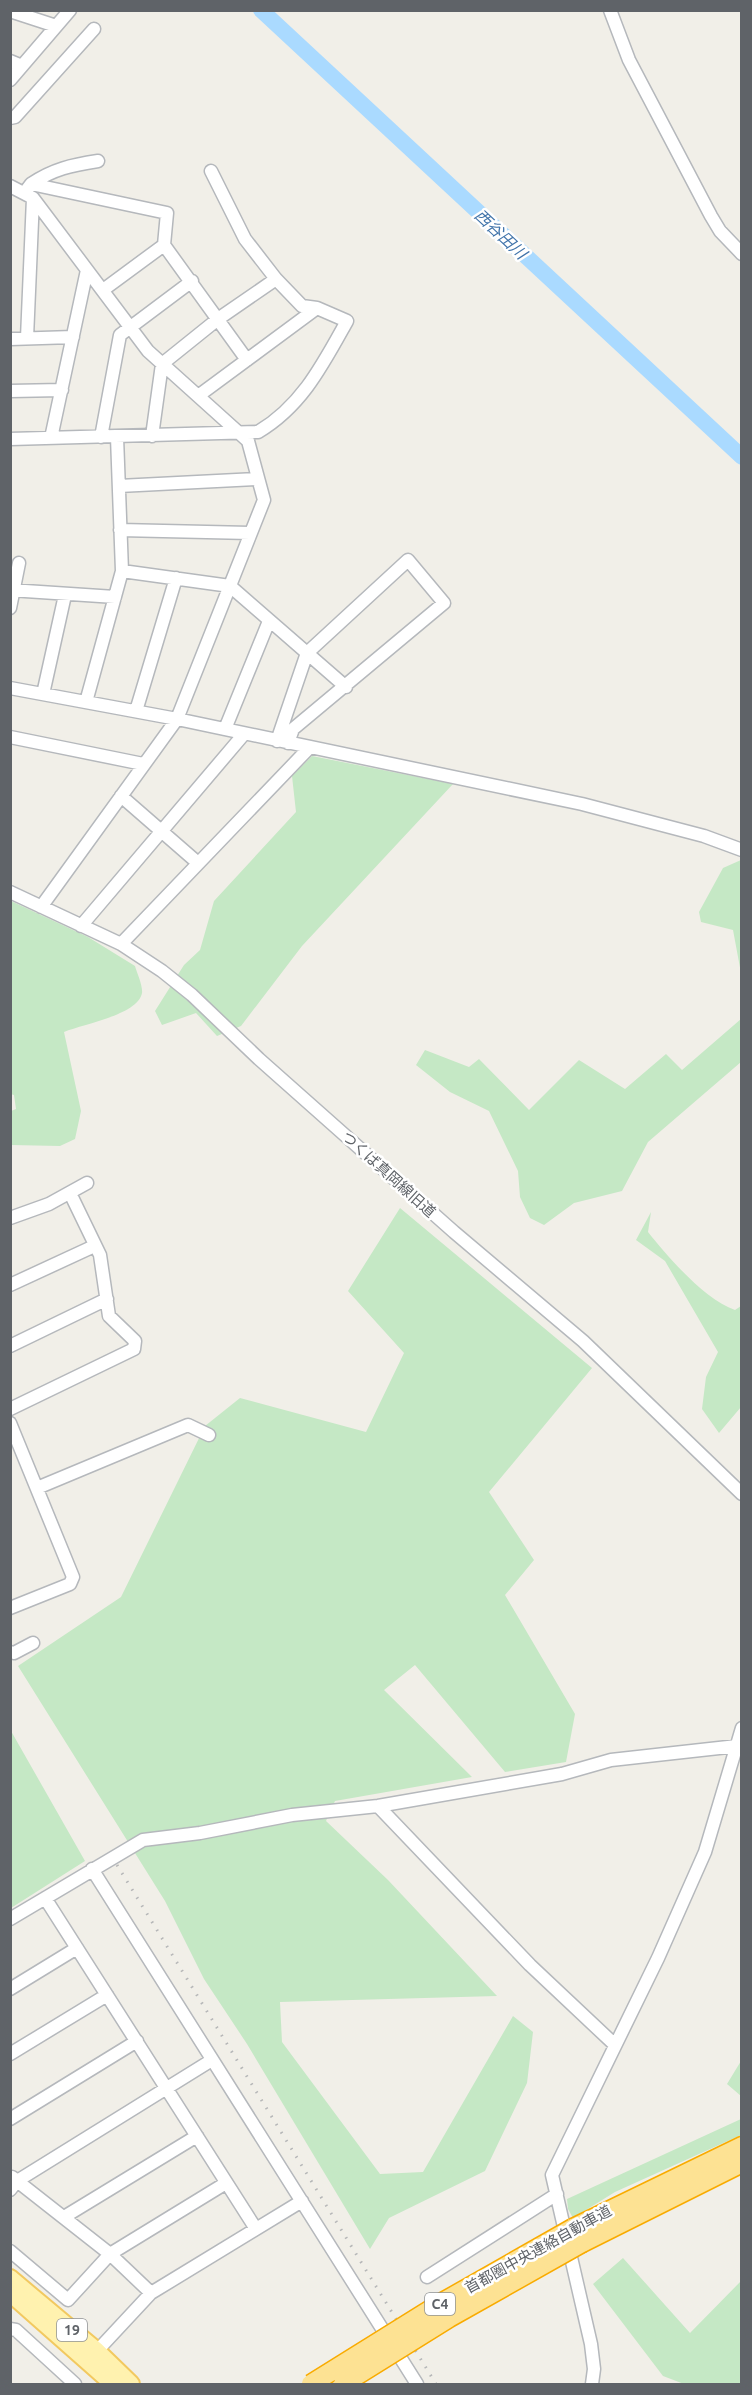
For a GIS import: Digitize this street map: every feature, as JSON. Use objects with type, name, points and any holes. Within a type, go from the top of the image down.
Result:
[{"type":"highway","name":"首都圏中央連絡自動車道","points":[[343,2385],[577,2236],[741,2146]]},
{"type":"highway","name":"首都圏中央連絡自動車道","points":[[311,2385],[441,2303],[577,2236],[741,2163]]},
{"type":"main road","name":"19","points":[[10,2278],[97,2351],[131,2385]]},
{"type":"main road","name":"19","points":[[10,2293],[113,2385]]},
{"type":"street","points":[[10,80],[16,63],[57,26],[70,10]]},
{"type":"street","points":[[610,10],[629,60],[711,216],[720,231],[741,254]]},
{"type":"street","points":[[10,11],[57,26]]},
{"type":"street","points":[[10,118],[15,117],[34,97],[94,29]]},
{"type":"street","points":[[27,338],[30,191],[48,172],[64,166],[98,161]]},
{"type":"street","points":[[10,439],[258,432],[268,426],[309,387],[321,370],[347,321],[317,308],[302,306],[276,279],[245,239],[211,171]]},
{"type":"street","points":[[10,186],[166,213],[164,244],[248,360]]},
{"type":"street","points":[[30,191],[148,351],[248,441],[264,500],[177,719],[41,907]]},
{"type":"street","points":[[103,290],[164,244]]},
{"type":"street","points":[[51,438],[87,270]]},
{"type":"street","points":[[152,436],[162,364],[218,319],[276,279]]},
{"type":"street","points":[[101,437],[120,335],[192,281]]},
{"type":"street","points":[[198,396],[317,308]]},
{"type":"street","points":[[10,339],[73,337]]},
{"type":"street","points":[[10,391],[62,390]]},
{"type":"street","points":[[86,702],[122,571],[117,437]]},
{"type":"street","points":[[119,486],[258,479]]},
{"type":"street","points":[[120,530],[250,533]]},
{"type":"street","points":[[408,560],[444,603],[293,729],[283,742],[307,653],[408,560]]},
{"type":"street","points":[[10,608],[19,563]]},
{"type":"street","points":[[122,571],[230,586],[346,687]]},
{"type":"street","points":[[136,711],[176,578]]},
{"type":"street","points":[[12,590],[115,597]]},
{"type":"street","points":[[43,694],[65,595]]},
{"type":"street","points":[[225,729],[269,621]]},
{"type":"street","points":[[10,688],[177,719],[244,735],[582,804],[704,836],[741,850]]},
{"type":"street","points":[[81,926],[244,735]]},
{"type":"street","points":[[10,737],[143,764]]},
{"type":"street","points":[[121,944],[310,747]]},
{"type":"street","points":[[121,796],[198,863]]},
{"type":"street","name":"つくば真岡線旧道","points":[[10,892],[121,944],[162,971],[192,995],[259,1059],[454,1232],[583,1341],[741,1494]]},
{"type":"street","points":[[10,1218],[70,1193],[87,1183]]},
{"type":"street","points":[[10,1409],[134,1349],[135,1341],[109,1316],[100,1255],[70,1193]]},
{"type":"street","points":[[10,1285],[90,1248]]},
{"type":"street","points":[[10,1346],[107,1299]]},
{"type":"street","points":[[10,1423],[73,1577],[70,1584],[10,1608]]},
{"type":"street","points":[[37,1488],[188,1425],[209,1435]]},
{"type":"street","points":[[10,1652],[14,1653],[33,1643]]},
{"type":"street","points":[[591,2385],[594,2369],[591,2344],[552,2175],[705,1852],[741,1728]]},
{"type":"street","points":[[10,1919],[143,1840],[200,1833],[292,1815],[378,1806],[562,1774],[611,1760],[737,1746]]},
{"type":"street","points":[[378,1806],[530,1965],[615,2045]]},
{"type":"street","points":[[92,1869],[417,2385]]},
{"type":"street","points":[[45,1898],[256,2229]]},
{"type":"street","points":[[10,1989],[77,1948]]},
{"type":"street","points":[[10,2054],[107,1995]]},
{"type":"street","points":[[10,2119],[137,2041]]},
{"type":"street","points":[[151,2293],[110,2254],[64,2217],[13,2182],[212,2060]]},
{"type":"street","points":[[64,2217],[197,2136]]},
{"type":"street","points":[[10,2251],[68,2300],[110,2254],[226,2183]]},
{"type":"street","points":[[427,2277],[557,2194]]},
{"type":"street","points":[[97,2351],[151,2293],[302,2201]]},
{"type":"street","points":[[10,2329],[16,2330],[75,2385]]},
{"type":"green space","points":[[312,756],[453,784],[302,946],[241,1026],[217,1036],[196,1013],[162,1025],[155,1011],[184,965],[200,950],[214,901],[296,812],[292,776]]},
{"type":"green space","points":[[741,860],[741,973],[733,930],[701,922],[699,912],[723,868]]},
{"type":"green space","points":[[11,901],[88,937],[135,966],[142,987],[138,1001],[121,1013],[64,1032],[81,1111],[75,1139],[60,1146],[11,1145],[11,1111],[16,1109],[14,1095],[10,1094]]},
{"type":"green space","points":[[741,1019],[741,1062],[648,1142],[622,1191],[574,1203],[544,1225],[530,1218],[520,1197],[518,1171],[489,1111],[450,1092],[416,1065],[425,1050],[469,1067],[479,1059],[529,1110],[579,1060],[625,1089],[666,1054],[682,1070]]},
{"type":"green space","points":[[400,1208],[592,1368],[489,1492],[534,1560],[505,1595],[575,1714],[566,1762],[505,1772],[415,1665],[384,1690],[472,1777],[335,1801],[326,1821],[388,1880],[497,1996],[280,2002],[282,2042],[380,2174],[423,2172],[513,2016],[533,2032],[527,2083],[485,2171],[389,2218],[370,2249],[247,2044],[204,1979],[165,1901],[18,1666],[121,1597],[205,1426],[240,1398],[366,1432],[404,1353],[348,1291]]},
{"type":"green space","points":[[651,1212],[648,1232],[676,1265],[700,1288],[723,1305],[735,1310],[741,1306],[741,1407],[719,1433],[702,1409],[706,1377],[718,1352],[665,1261],[636,1240]]},
{"type":"green space","points":[[11,1731],[85,1861],[10,1908]]},
{"type":"green space","points":[[741,2061],[741,2096],[727,2084]]},
{"type":"green space","points":[[741,2119],[741,2135],[615,2192],[573,2218],[568,2209],[567,2199]]},
{"type":"green space","points":[[623,2258],[690,2333],[741,2281],[741,2384],[684,2384],[663,2376],[593,2284]]},
{"type":"waterway","name":"西谷田川","points":[[261,10],[742,457]]},
{"type":"railway","points":[[117,1865],[436,2384]]}]
